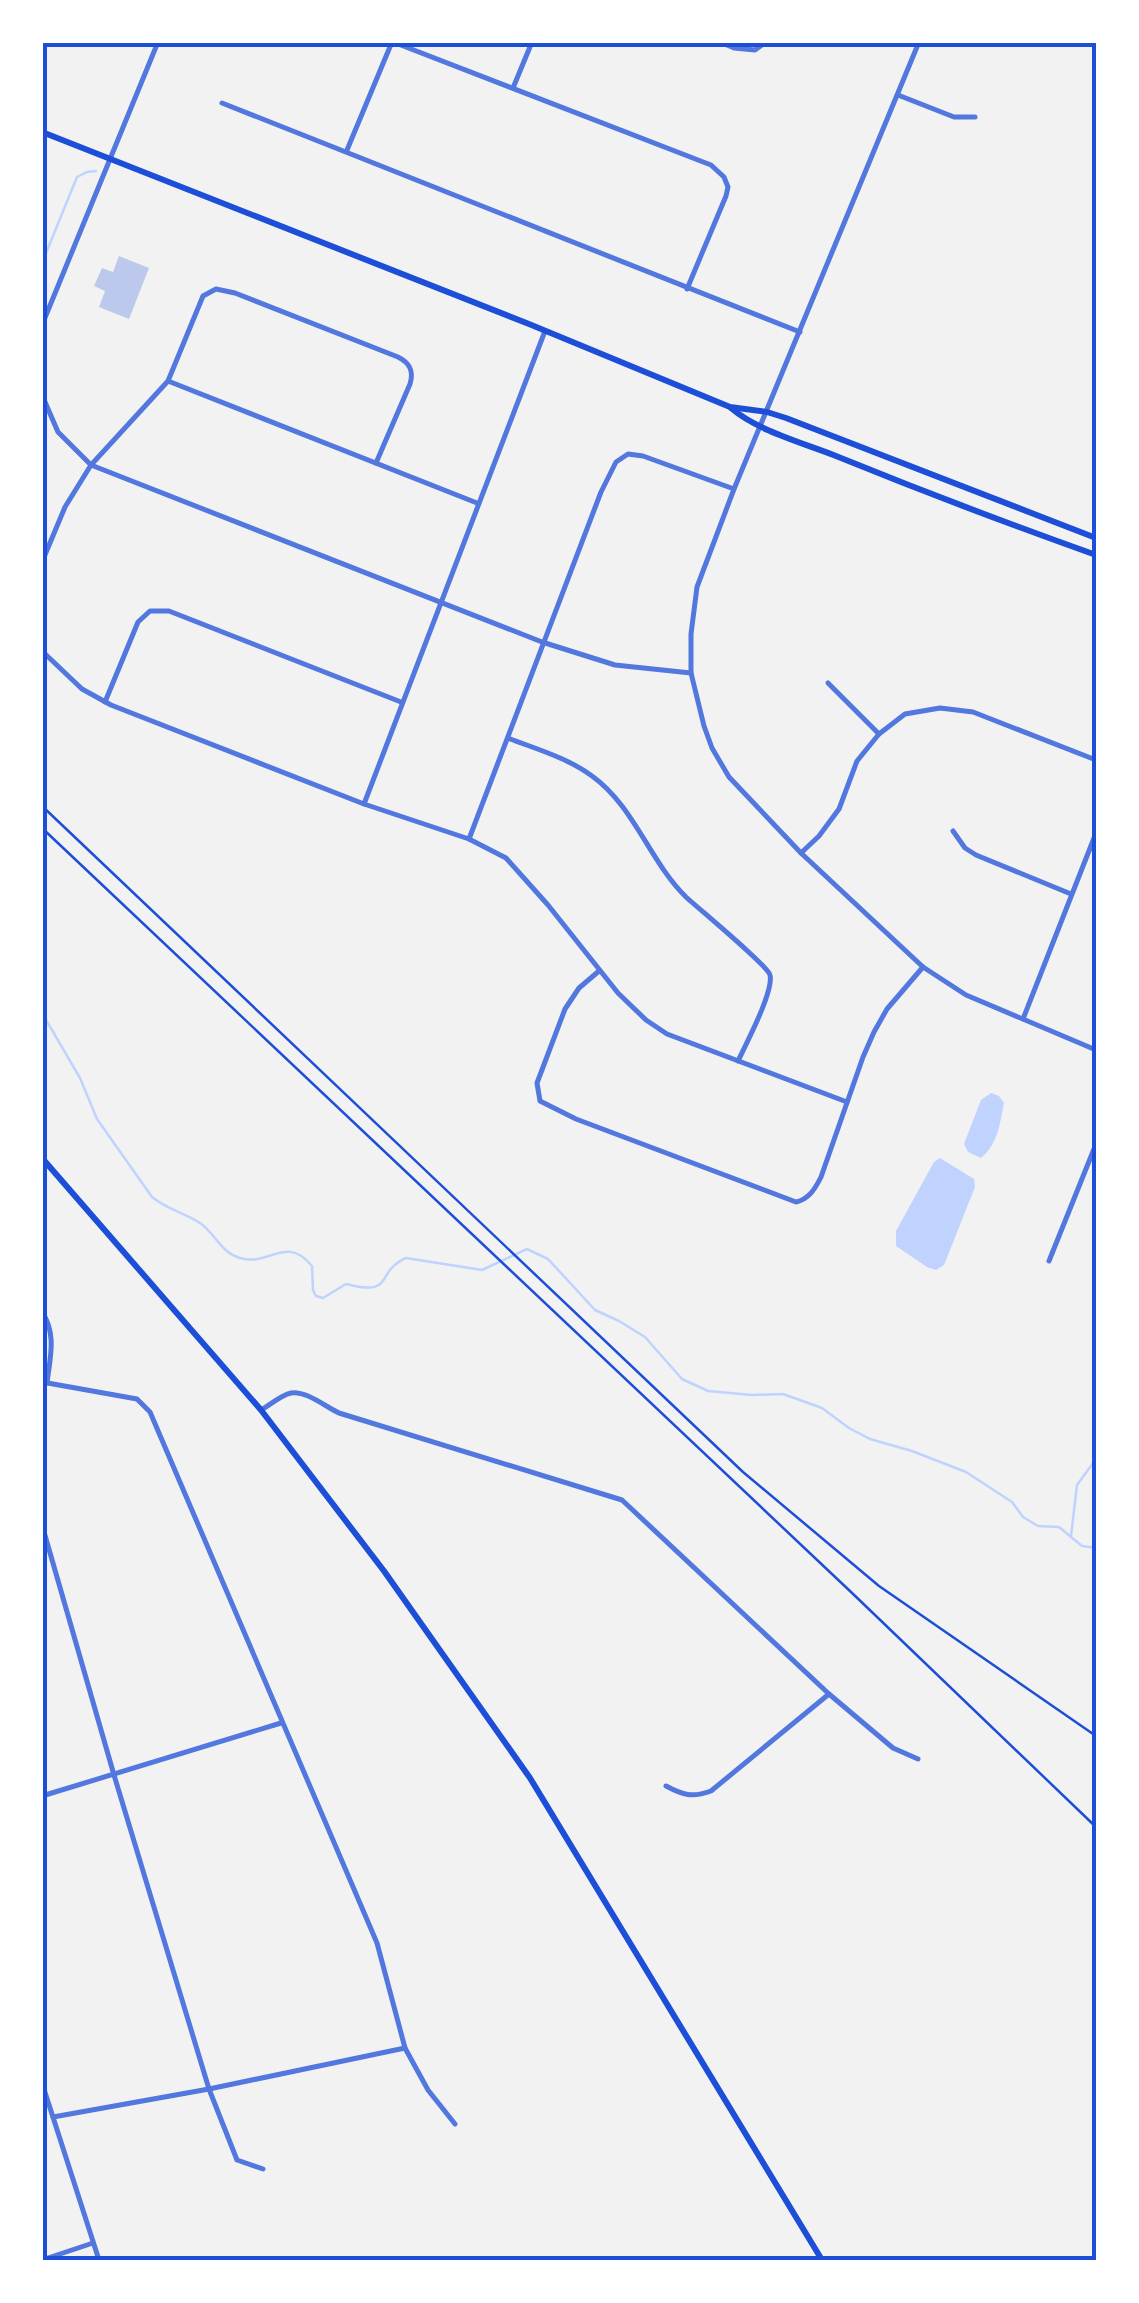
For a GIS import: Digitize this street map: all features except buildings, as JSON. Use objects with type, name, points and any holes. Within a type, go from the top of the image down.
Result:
[{"type":"main road","points":[[42,132],[730,407],[767,412],[1096,538]]},
{"type":"main road","points":[[730,407],[762,426],[1096,556]]},
{"type":"main road","points":[[42,1158],[261,1410],[384,1571],[530,1778],[822,2260]]},
{"type":"street","points":[[42,325],[158,42]]},
{"type":"street","points":[[346,152],[392,42],[514,88],[719,171],[728,187],[726,196],[688,288]]},
{"type":"street","points":[[514,88],[532,42]]},
{"type":"street","points":[[720,42],[755,50],[766,42]]},
{"type":"street","points":[[919,42],[697,587],[691,674],[712,748],[729,777],[802,853],[923,966],[966,995],[1096,1050]]},
{"type":"street","points":[[897,94],[954,118],[975,118]]},
{"type":"street","points":[[222,103],[800,332]]},
{"type":"street","points":[[42,562],[65,507],[91,466],[168,381],[204,296],[216,289],[225,289],[408,363],[412,379],[376,463]]},
{"type":"street","points":[[364,804],[545,331]]},
{"type":"street","points":[[168,381],[477,503]]},
{"type":"street","points":[[42,395],[58,432],[91,466],[542,642],[615,665],[691,674]]},
{"type":"street","points":[[469,839],[542,642],[616,462],[628,454],[642,456],[734,489]]},
{"type":"street","points":[[105,702],[138,622],[150,611],[158,610],[402,702]]},
{"type":"street","points":[[42,651],[82,688],[105,702],[364,804],[469,839],[506,858],[630,1006],[667,1034],[848,1102]]},
{"type":"street","points":[[828,683],[879,734]]},
{"type":"street","points":[[802,853],[839,809],[857,761],[879,734],[904,714],[957,708],[1096,760]]},
{"type":"street","points":[[508,738],[592,776],[615,800],[679,890],[764,964],[771,976],[768,993],[738,1061]]},
{"type":"street","points":[[952,831],[976,855],[1071,894]]},
{"type":"street","points":[[1023,1019],[1096,833]]},
{"type":"street","points":[[599,971],[579,988],[565,1008],[537,1084],[540,1100],[553,1109],[796,1202],[816,1188],[880,1020],[923,966]]},
{"type":"street","points":[[1049,1261],[1096,1144]]},
{"type":"street","points":[[42,1312],[47,1316],[52,1336],[45,1383],[138,1399],[150,1412],[376,1943],[405,2048],[428,2090],[456,2124]]},
{"type":"street","points":[[261,1410],[294,1392],[339,1413],[622,1500],[829,1694],[892,1748],[918,1759]]},
{"type":"street","points":[[42,1524],[209,2089],[237,2160],[263,2170]]},
{"type":"street","points":[[666,1786],[690,1796],[711,1791],[829,1694]]},
{"type":"street","points":[[42,1796],[282,1723]]},
{"type":"street","points":[[53,2118],[405,2048]]},
{"type":"street","points":[[42,2083],[99,2260]]},
{"type":"street","points":[[42,2260],[94,2242]]},
{"type":"path","points":[[42,806],[743,1472],[880,1586],[1096,1736]]},
{"type":"path","points":[[42,828],[1096,1828]]},
{"type":"water","points":[[991,1093],[1004,1103],[995,1140],[981,1158],[968,1152],[964,1144],[981,1100]]},
{"type":"water","points":[[940,1158],[974,1179],[975,1187],[944,1265],[936,1270],[896,1246],[896,1231],[934,1162]]},
{"type":"waterway","points":[[42,263],[77,177],[96,171]]},
{"type":"waterway","points":[[42,1013],[80,1078],[97,1119],[152,1197],[200,1223],[233,1255],[250,1260],[285,1252],[303,1257],[312,1266],[313,1290],[323,1298],[346,1284],[379,1285],[406,1258],[482,1270],[527,1249],[548,1259],[595,1310],[645,1337],[682,1379],[708,1391],[783,1394],[822,1408],[870,1439],[966,1472],[1012,1502],[1023,1517],[1038,1526],[1059,1527],[1082,1546],[1096,1548]]},
{"type":"waterway","points":[[1071,1536],[1077,1485],[1096,1459]]}]
